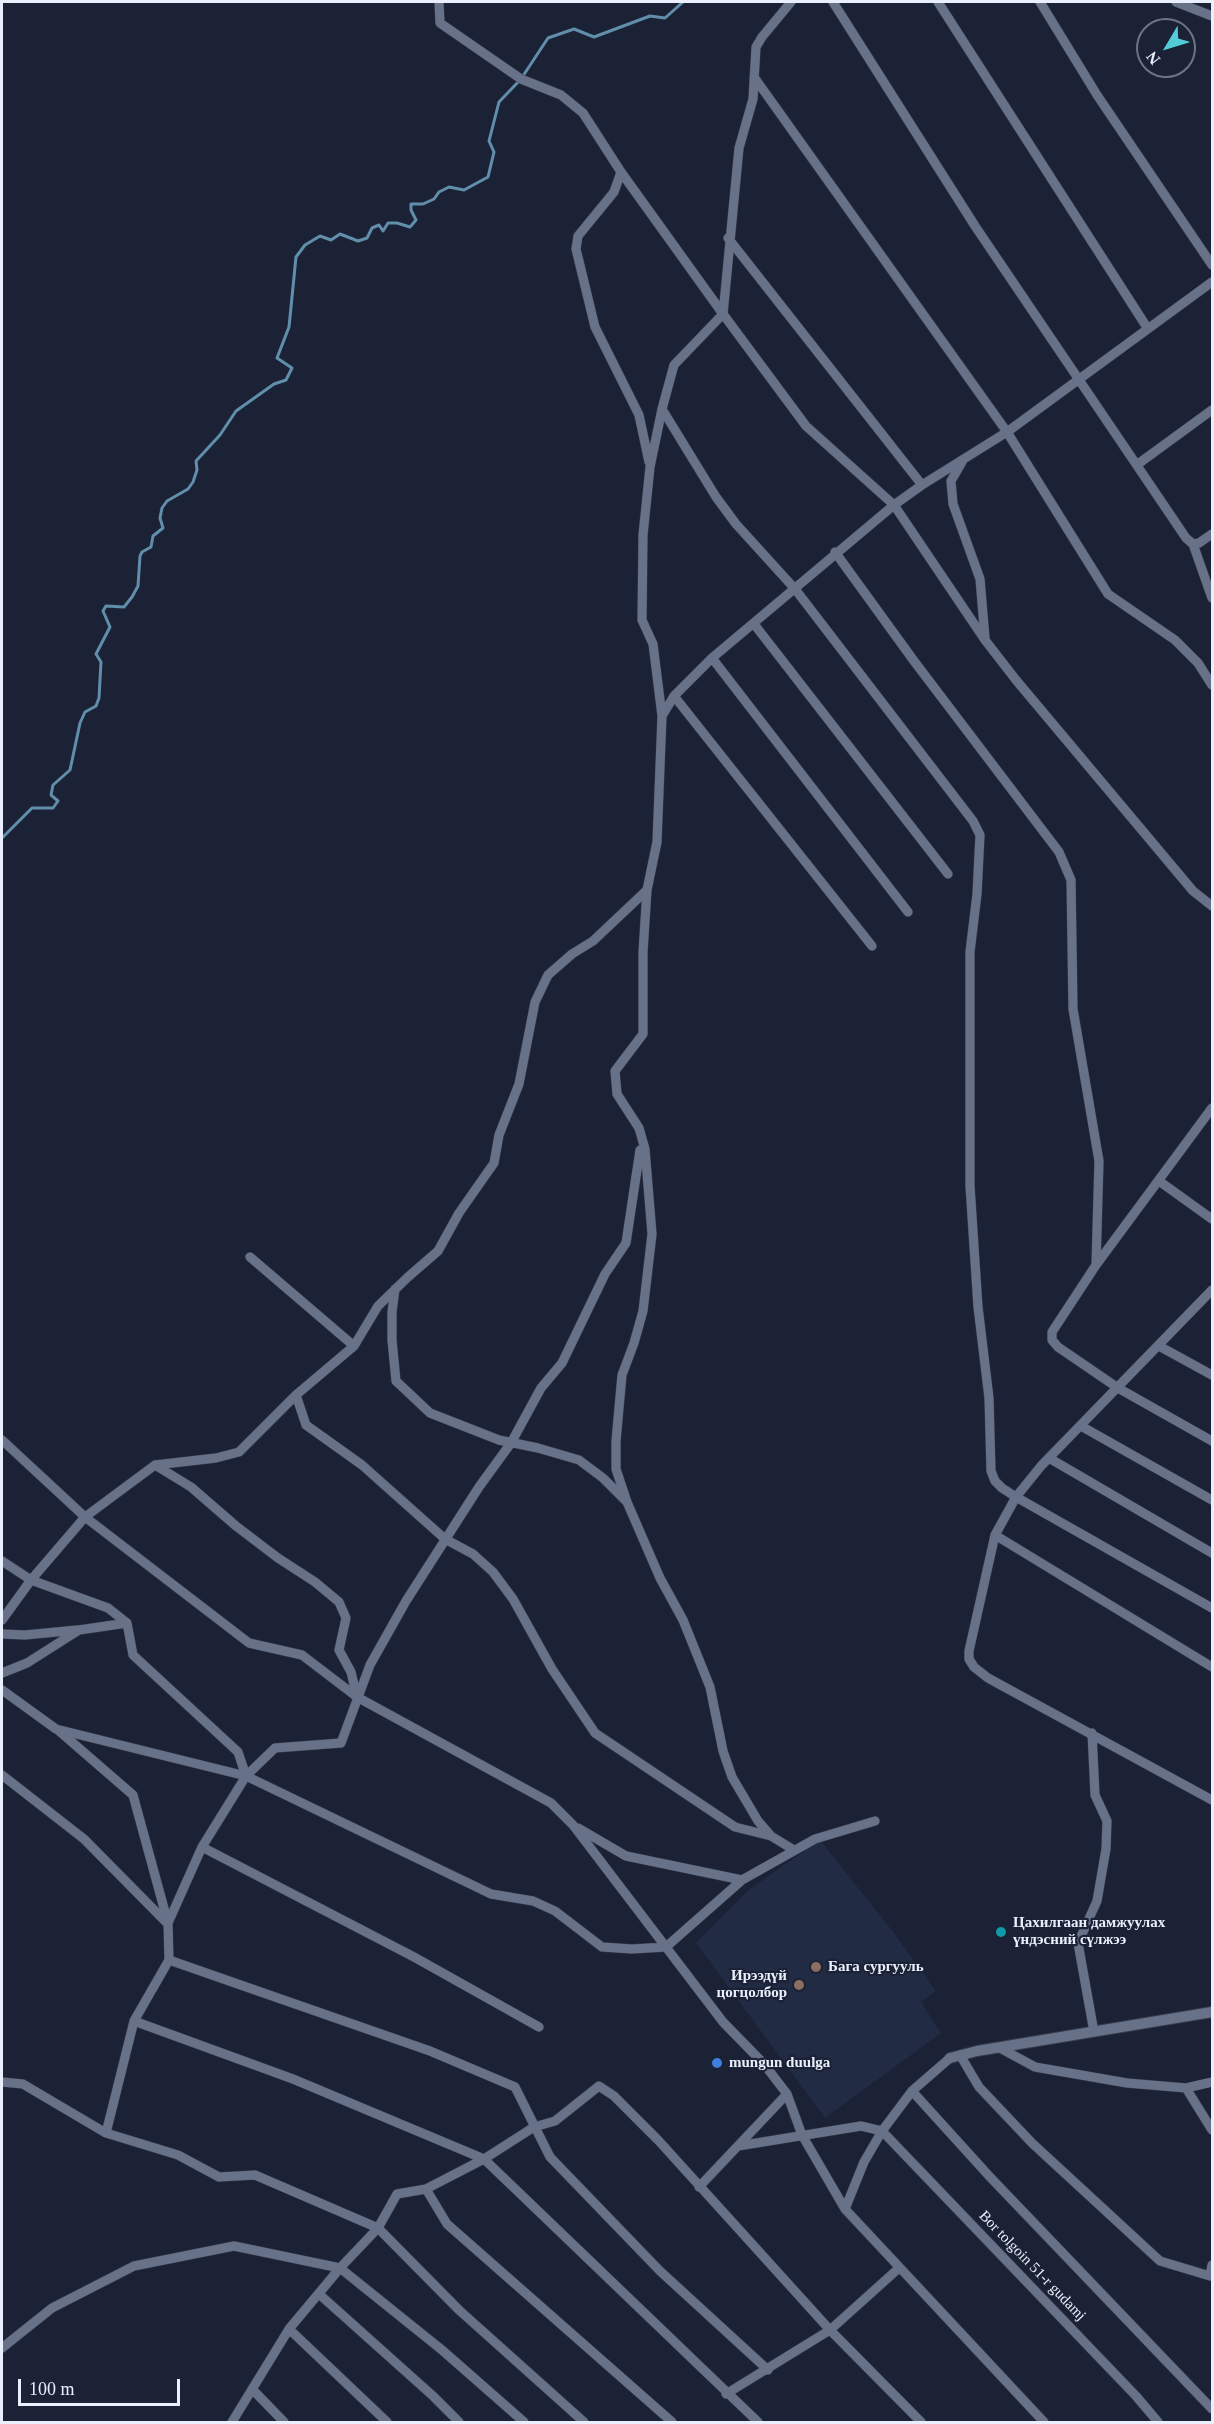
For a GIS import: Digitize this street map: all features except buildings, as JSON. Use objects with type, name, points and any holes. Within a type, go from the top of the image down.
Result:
[{"type":"street","points":[[439,2],[440,24],[521,79],[561,95],[583,113],[621,172],[806,426],[894,505],[985,640],[1193,891],[1212,906]]},
{"type":"street","points":[[771,1836],[758,1821],[732,1777],[723,1751],[710,1688],[683,1620],[660,1578],[627,1502],[616,1469],[618,1403],[622,1375],[643,1311],[652,1234],[645,1149],[639,1128],[617,1094],[615,1071],[643,1034],[643,961],[647,890],[657,842],[662,716],[652,644],[642,620],[643,535],[650,467],[674,365],[723,314],[728,238],[739,148],[753,99],[756,47],[791,2]]},
{"type":"street","points":[[832,2],[975,226],[1186,538],[1193,544],[1212,598]]},
{"type":"street","points":[[938,2],[1148,329]]},
{"type":"street","points":[[1040,2],[1097,95],[1212,265]]},
{"type":"street","points":[[1176,2],[1212,16]]},
{"type":"street","points":[[754,77],[1007,432],[1108,594],[1175,640],[1198,663],[1212,686]]},
{"type":"street","points":[[621,172],[614,192],[578,236],[576,249],[595,327],[639,415],[650,467]]},
{"type":"street","points":[[728,238],[922,485]]},
{"type":"street","points":[[662,716],[674,696],[711,658],[894,505],[1007,432],[1212,282]]},
{"type":"street","points":[[662,409],[716,497],[736,524],[795,589],[973,821],[980,835],[977,894],[970,952],[970,1186],[978,1308],[989,1398],[991,1471],[1002,1488],[1016,1497],[1212,1608]]},
{"type":"street","points":[[1138,464],[1212,410]]},
{"type":"street","points":[[963,459],[951,481],[953,504],[980,579],[985,640]]},
{"type":"street","points":[[1193,544],[1199,543],[1212,534]]},
{"type":"street","points":[[836,552],[914,661],[1059,852],[1071,880],[1073,1009],[1099,1161],[1096,1265]]},
{"type":"street","points":[[754,624],[948,874]]},
{"type":"street","points":[[711,658],[908,912]]},
{"type":"street","points":[[674,696],[872,946]]},
{"type":"street","points":[[2,1620],[31,1580],[85,1517],[155,1465],[216,1458],[239,1452],[296,1395],[354,1346],[378,1306],[438,1251],[459,1213],[494,1162],[499,1135],[519,1084],[535,1002],[548,975],[572,954],[593,941],[647,890]]},
{"type":"street","points":[[1212,1107],[1096,1265],[1052,1332],[1052,1340],[1058,1347],[1118,1388],[1212,1441]]},
{"type":"street","points":[[168,1923],[202,1847],[246,1776],[275,1748],[341,1743],[370,1665],[445,1539],[511,1443],[541,1388],[562,1363],[605,1274],[626,1243],[641,1157],[639,1128]]},
{"type":"street","points":[[1159,1181],[1212,1219]]},
{"type":"street","points":[[250,1257],[354,1346]]},
{"type":"street","points":[[395,1289],[392,1340],[396,1381],[430,1413],[511,1443],[579,1460],[603,1478],[627,1502]]},
{"type":"street","points":[[1212,1293],[1049,1458],[1016,1497],[995,1535],[969,1651],[969,1659],[974,1667],[987,1678],[1212,1800]]},
{"type":"street","points":[[1159,1346],[1212,1375]]},
{"type":"street","points":[[296,1395],[306,1425],[363,1465],[445,1539],[473,1554],[493,1572],[513,1599],[552,1669],[595,1733],[735,1827],[771,1836],[794,1850]]},
{"type":"street","points":[[1081,1426],[1212,1500]]},
{"type":"street","points":[[2,1440],[85,1517],[249,1643],[303,1655],[357,1697],[551,1803],[573,1825],[723,2022],[764,2064],[787,2094],[802,2135],[845,2209],[1044,2422]]},
{"type":"street","points":[[1049,1458],[1212,1553]]},
{"type":"street","points":[[155,1465],[191,1487],[244,1532],[315,1582],[339,1602],[346,1618],[339,1650],[351,1672],[357,1697]]},
{"type":"street","points":[[995,1535],[1212,1667]]},
{"type":"street","points":[[2,1561],[31,1580],[108,1608],[127,1623],[133,1655],[238,1752],[246,1776]]},
{"type":"street","points":[[2,1634],[25,1635],[127,1623]]},
{"type":"street","points":[[2,1674],[27,1664],[79,1630]]},
{"type":"street","points":[[2,1690],[56,1729],[133,1795],[168,1923],[169,1960],[134,2021],[106,2133]]},
{"type":"street","points":[[56,1729],[246,1776],[491,1894],[533,1902],[555,1911],[602,1947],[632,1949],[666,1947],[742,1880],[815,1839],[875,1821]]},
{"type":"street","points":[[1092,1733],[1095,1795],[1107,1821],[1106,1849],[1097,1901],[1078,1943],[1094,2032]]},
{"type":"street","points":[[2,1775],[84,1839],[168,1923]]},
{"type":"street","points":[[573,1825],[626,1856],[742,1880]]},
{"type":"street","points":[[202,1847],[414,1957],[539,2027]]},
{"type":"street","points":[[169,1960],[430,2051],[515,2087],[549,2157],[660,2271],[768,2370]]},
{"type":"street","points":[[845,2209],[864,2162],[882,2132],[912,2091],[955,2057],[1212,2012]]},
{"type":"street","points":[[134,2021],[293,2079],[484,2159],[726,2394],[758,2422]]},
{"type":"street","points":[[1000,2048],[1035,2067],[1127,2083],[1186,2088],[1212,2082]]},
{"type":"street","points":[[955,2057],[1032,2143],[1160,2261],[1210,2276],[1212,2265]]},
{"type":"street","points":[[2,2082],[23,2084],[106,2133],[178,2155],[219,2177],[255,2175],[378,2228],[459,2310],[584,2422]]},
{"type":"street","points":[[232,2422],[289,2329],[340,2268],[378,2228],[397,2194],[426,2189],[484,2159],[534,2127],[555,2121],[598,2086],[614,2096],[658,2140],[830,2330],[921,2422]]},
{"type":"street","points":[[1186,2088],[1212,2130]]},
{"type":"street","points":[[912,2091],[990,2177],[1212,2409]]},
{"type":"street","points":[[699,2187],[787,2094]]},
{"type":"street","points":[[738,2146],[861,2126],[882,2132]]},
{"type":"street","name":"Bor tolgoin 51-r gudamj","points":[[882,2132],[1136,2396],[1158,2422]]},
{"type":"street","points":[[426,2189],[447,2224],[672,2422]]},
{"type":"street","points":[[2,2348],[52,2308],[134,2266],[234,2246],[340,2268],[442,2350],[524,2422]]},
{"type":"street","points":[[726,2394],[830,2330],[899,2268]]},
{"type":"street","points":[[319,2294],[459,2422]]},
{"type":"street","points":[[289,2329],[387,2422]]},
{"type":"street","points":[[252,2389],[284,2422]]},
{"type":"shaded area","name":"Бага сургууль","points":[[820,1840],[891,1929],[936,1991],[921,2002],[941,2033],[825,2118],[696,1943],[750,1889]]},
{"type":"waterway","points":[[2,838],[32,808],[53,808],[58,801],[51,795],[53,785],[70,770],[80,723],[85,712],[96,706],[99,698],[101,662],[96,654],[110,627],[103,611],[106,606],[124,607],[132,597],[138,586],[140,556],[142,552],[151,547],[153,536],[163,528],[160,518],[162,508],[167,501],[188,489],[197,470],[196,461],[220,435],[236,411],[274,384],[286,380],[292,368],[277,358],[289,327],[296,257],[305,245],[320,236],[331,240],[340,234],[358,241],[367,238],[372,228],[379,225],[383,231],[388,223],[410,227],[416,220],[411,204],[423,204],[434,199],[439,192],[449,187],[464,190],[488,177],[494,152],[489,141],[499,102],[521,79],[548,38],[574,29],[594,37],[650,16],[665,18],[683,2]]},
{"type":"place","name":"Цахилгаан дамжуулах үндэсний сүлжээ","points":[[1001,1932]]},
{"type":"place","name":"Бага сургууль","points":[[816,1967]]},
{"type":"place","name":"Ирээдүй цогцолбор","points":[[799,1985]]},
{"type":"place","name":"mungun duulga","points":[[717,2063]]}]
